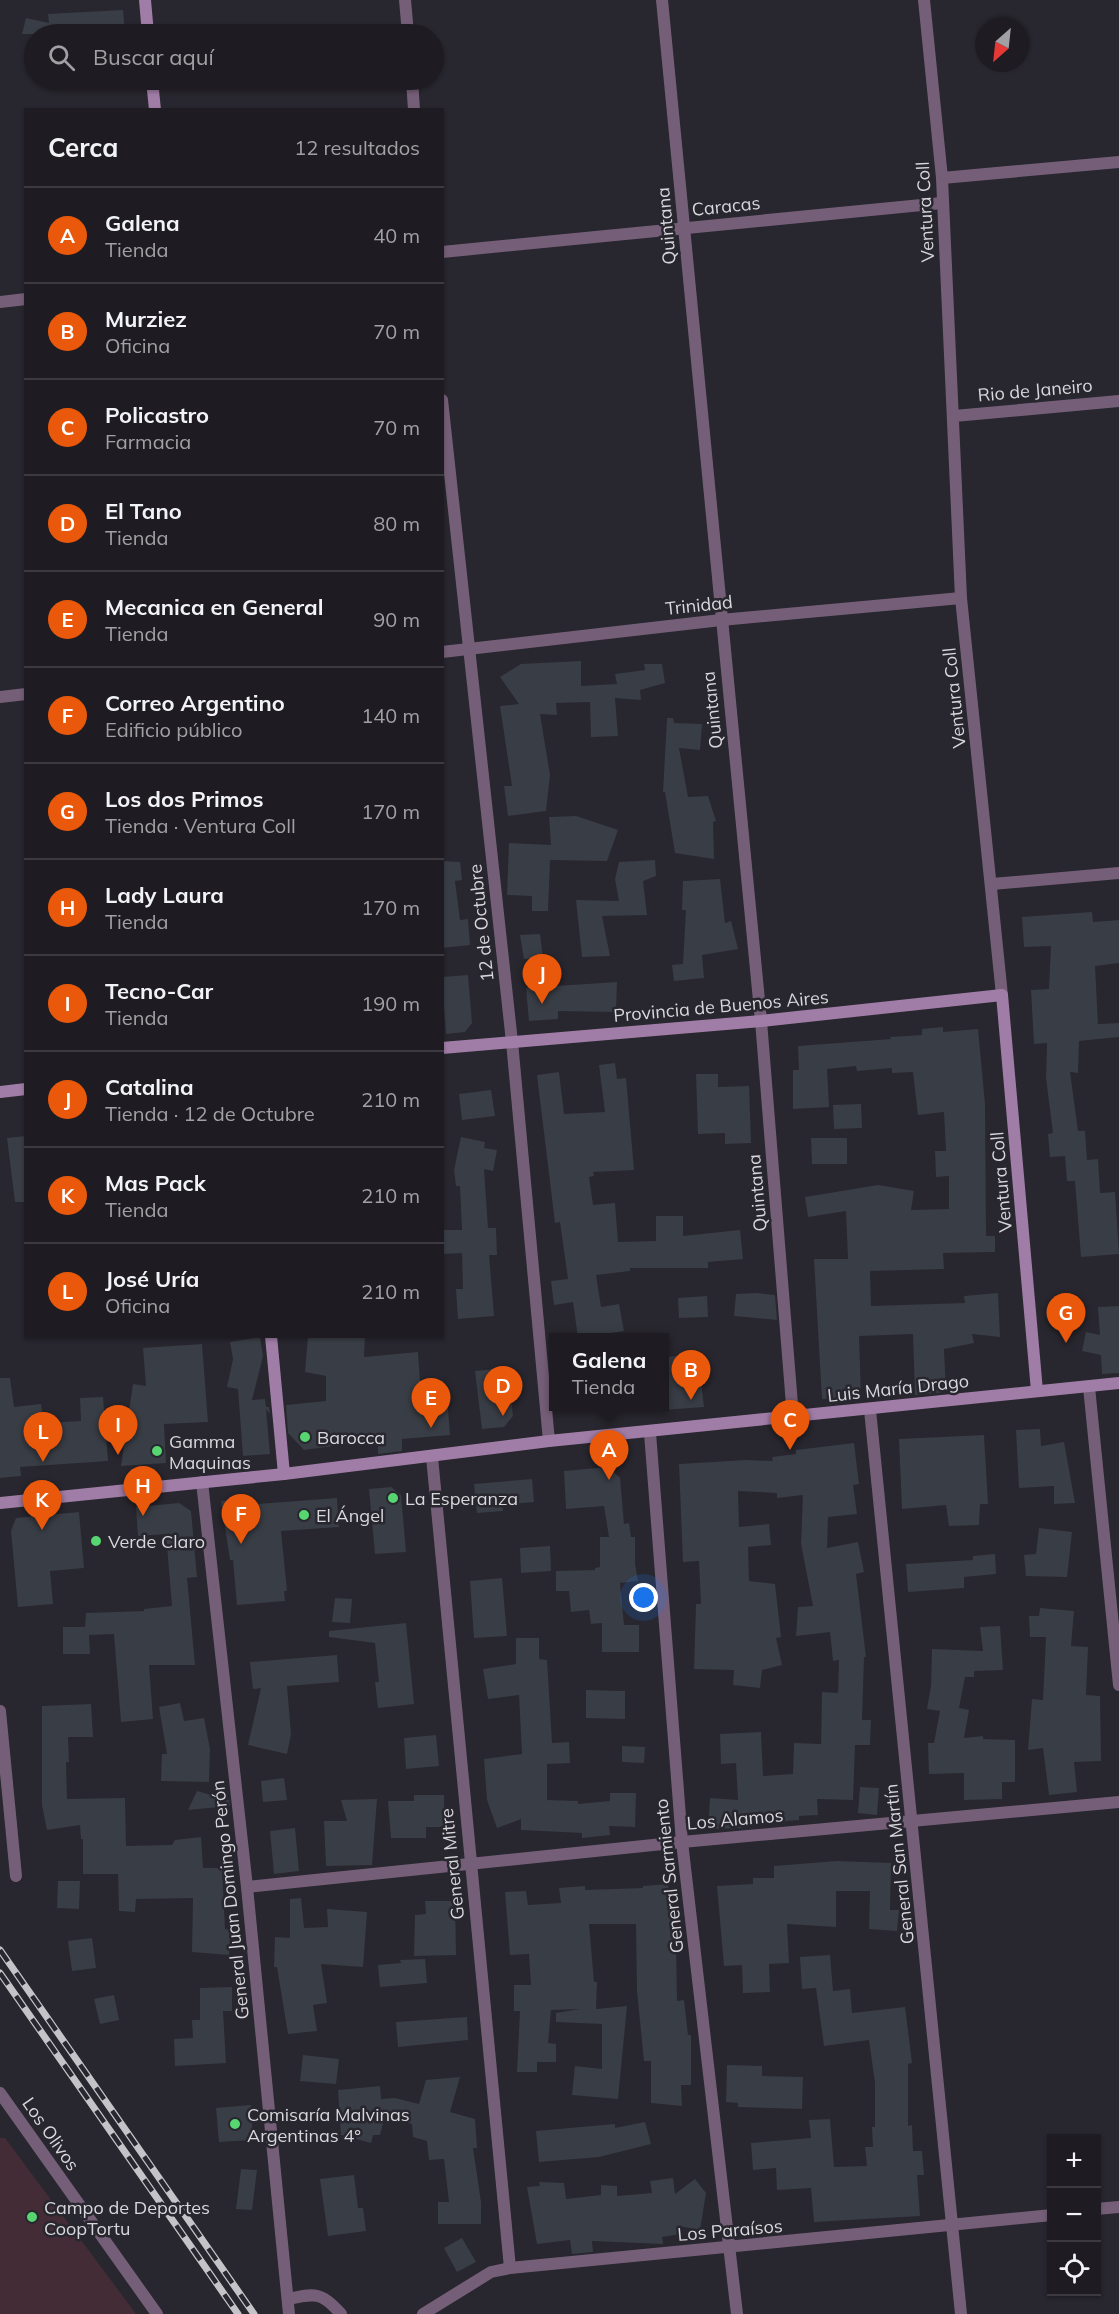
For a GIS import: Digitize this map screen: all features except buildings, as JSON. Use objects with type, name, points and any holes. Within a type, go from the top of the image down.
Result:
[{"type":"street","points":[[145,0],[147,24]]},
{"type":"street","points":[[405,0],[407,24]]},
{"type":"street","name":"Quintana","points":[[662,0],[761,1021],[793,1417]]},
{"type":"street","name":"Ventura Coll","points":[[924,0],[942,178],[961,597],[992,884],[1037,1391]]},
{"type":"street","points":[[153,90],[155,108]]},
{"type":"street","points":[[413,90],[414,108]]},
{"type":"street","points":[[942,178],[1119,162]]},
{"type":"street","name":"Caracas","points":[[444,252],[942,203]]},
{"type":"street","points":[[0,302],[24,299]]},
{"type":"street","name":"Rio de Janeiro","points":[[954,416],[1119,401]]},
{"type":"street","name":"12 de Octubre","points":[[444,419],[512,1042],[549,1441]]},
{"type":"street","name":"Trinidad","points":[[444,652],[721,620],[961,597]]},
{"type":"street","points":[[0,697],[24,694]]},
{"type":"street","points":[[992,884],[1119,873]]},
{"type":"street","name":"Provincia de Buenos Aires","points":[[444,1048],[761,1021],[1002,995]]},
{"type":"street","points":[[0,1092],[24,1089]]},
{"type":"street","points":[[271,1338],[284,1474]]},
{"type":"street","name":"Luis María Drago","points":[[0,1503],[284,1474],[549,1441],[650,1433],[1119,1383]]},
{"type":"street","points":[[1089,1387],[1119,1685]]},
{"type":"street","name":"General San Martín","points":[[870,1410],[961,2314]]},
{"type":"street","name":"General Sarmiento","points":[[650,1433],[682,1842],[737,2314]]},
{"type":"street","name":"General Mitre","points":[[432,1457],[510,2268]]},
{"type":"street","name":"General Juan Domingo Perón","points":[[202,1482],[247,1887],[289,2314]]},
{"type":"street","points":[[0,1711],[16,1876]]},
{"type":"street","name":"Los Alamos","points":[[247,1887],[682,1842],[1119,1802]]},
{"type":"street","name":"Los Olivos","points":[[0,2093],[157,2314]]},
{"type":"street","points":[[0,2114],[13,2112]]},
{"type":"street","points":[[1101,2209],[1119,2207]]},
{"type":"street","name":"Los Paraísos","points":[[423,2314],[491,2272],[510,2268],[1047,2216]]},
{"type":"street","points":[[288,2300],[310,2294],[320,2295],[329,2300],[341,2314]]},
{"type":"shaded area","name":"Campo de Deportes CoopTortu","points":[[0,2138],[5,2138],[136,2314],[0,2314]]},
{"type":"railway","points":[[0,1950],[254,2314]]},
{"type":"railway","points":[[0,1973],[238,2314]]},
{"type":"place","name":"Catalina","points":[[542,1004]]},
{"type":"place","name":"Los dos Primos","points":[[1066,1343]]},
{"type":"place","name":"Murziez","points":[[691,1400]]},
{"type":"place","name":"El Tano","points":[[503,1416]]},
{"type":"place","name":"Mecanica en General","points":[[431,1428]]},
{"type":"place","name":"Barocca","points":[[305,1437]]},
{"type":"place","name":"Policastro","points":[[790,1450]]},
{"type":"place","name":"Gamma Maquinas","points":[[157,1451]]},
{"type":"place","name":"Tecno-Car","points":[[118,1455]]},
{"type":"place","name":"José Uría","points":[[43,1462]]},
{"type":"place","name":"Galena","points":[[609,1480]]},
{"type":"place","name":"La Esperanza","points":[[393,1498]]},
{"type":"place","name":"El Ángel","points":[[304,1515]]},
{"type":"place","name":"Lady Laura","points":[[143,1516]]},
{"type":"place","name":"Mas Pack","points":[[42,1530]]},
{"type":"place","name":"Verde Claro","points":[[96,1541]]},
{"type":"place","name":"Correo Argentino","points":[[241,1544]]},
{"type":"place","name":"Comisaría Malvinas Argentinas 4°","points":[[235,2124]]},
{"type":"place","name":"Campo de Deportes CoopTortu","points":[[32,2217]]}]
